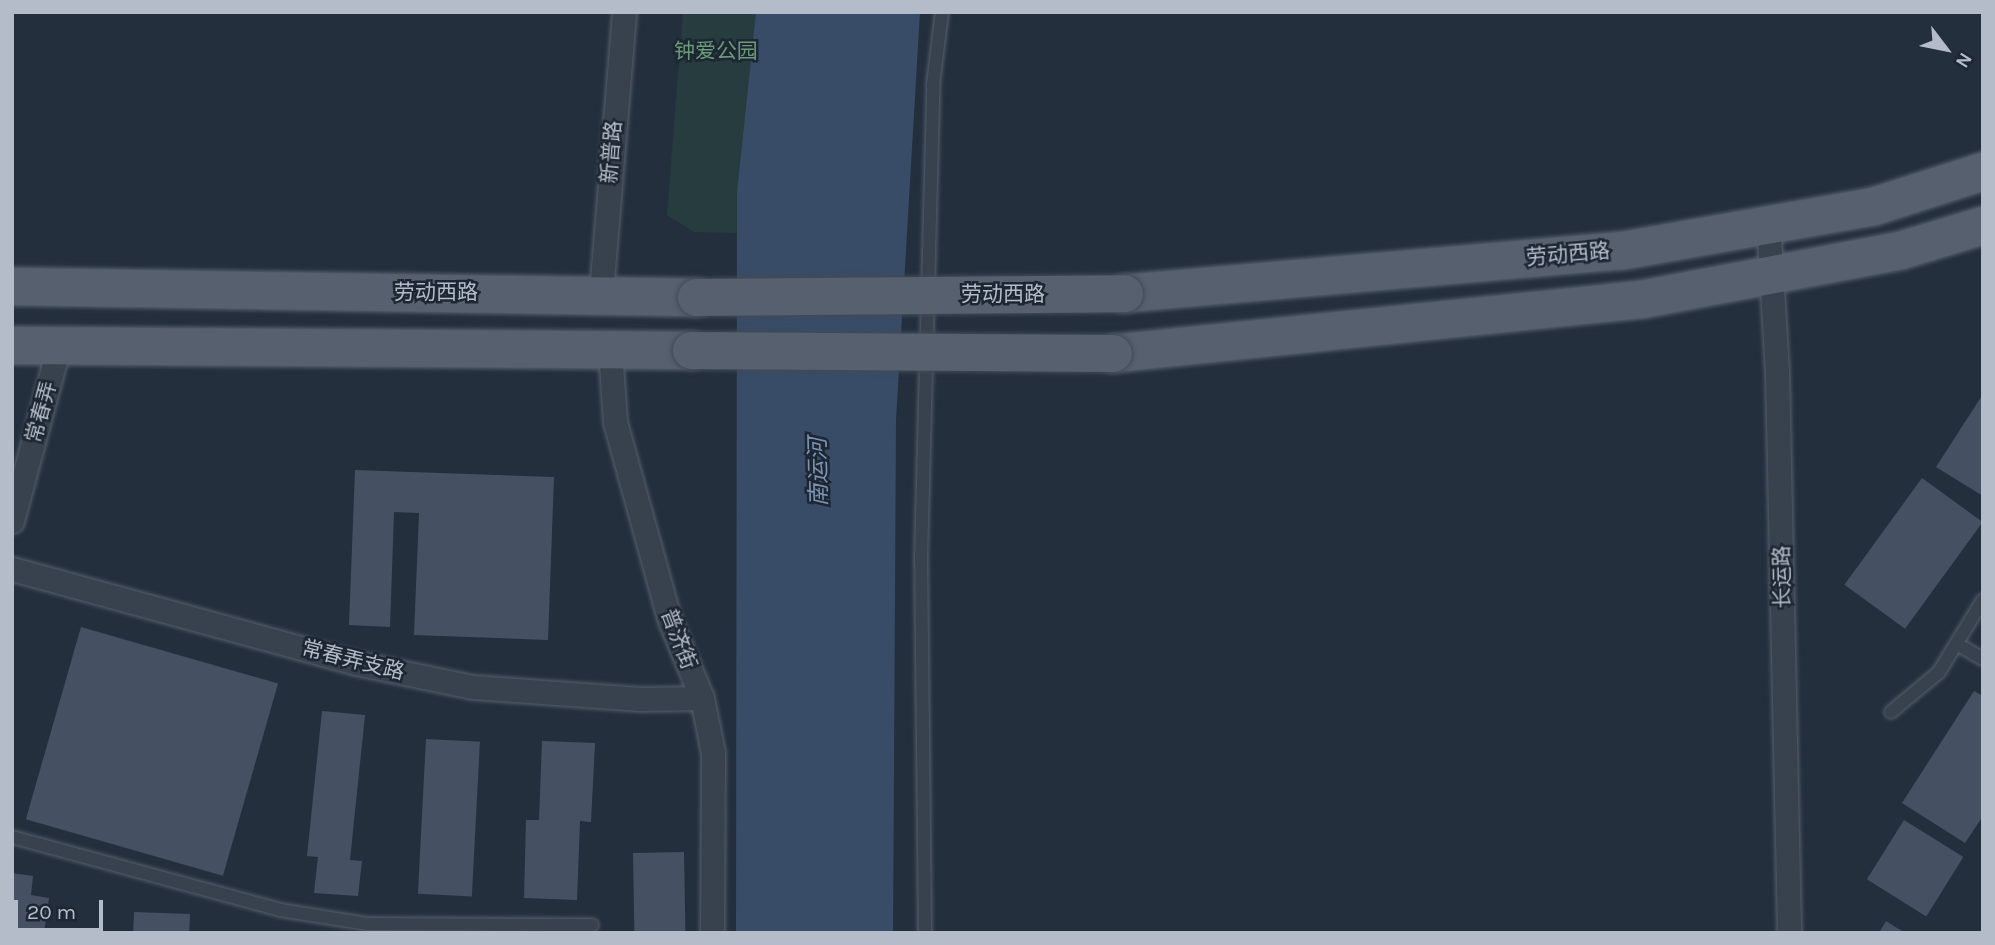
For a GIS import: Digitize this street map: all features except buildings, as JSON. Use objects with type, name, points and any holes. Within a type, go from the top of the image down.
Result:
[{"type":"main road","name":"劳动西路","points":[[12,286],[601,293],[696,297],[1124,293],[1623,250],[1768,222],[1873,206],[1983,171]]},
{"type":"main road","points":[[12,345],[1113,353],[1640,299],[1900,250],[1983,225]]},
{"type":"street","name":"新普路","points":[[601,293],[624,12]]},
{"type":"street","name":"长运路","points":[[1768,222],[1772,275],[1789,933]]},
{"type":"street","name":"常春弄","points":[[12,521],[59,345]]},
{"type":"street","name":"普济街","points":[[610,350],[615,422],[670,621],[702,698],[713,753],[712,933]]},
{"type":"street","name":"常春弄支路","points":[[12,569],[356,663],[473,687],[640,699],[702,698]]},
{"type":"lane","points":[[925,933],[921,559],[933,85],[942,12]]},
{"type":"lane","points":[[1891,712],[1939,672],[1983,600]]},
{"type":"lane","points":[[1957,644],[1983,659]]},
{"type":"lane","points":[[12,837],[318,916],[367,924],[592,926]]},
{"type":"green space","name":"钟爱公园","points":[[683,12],[756,12],[737,233],[694,232],[667,215]]},
{"type":"water","name":"南运河","points":[[756,12],[920,12],[896,420],[893,933],[736,933],[737,193]]}]
